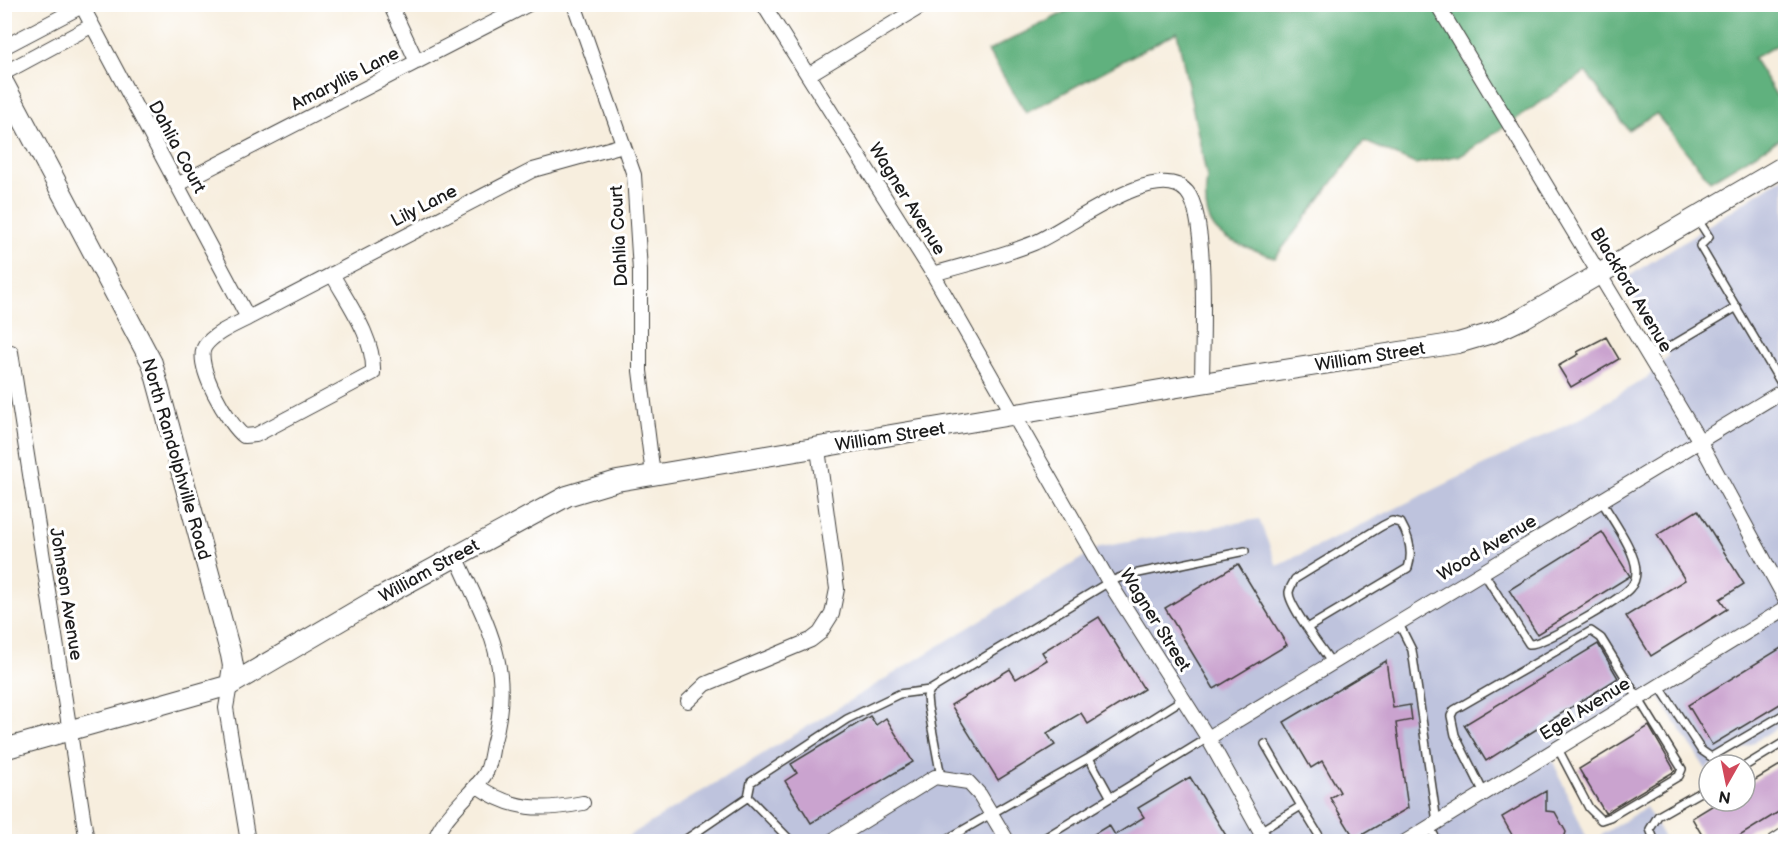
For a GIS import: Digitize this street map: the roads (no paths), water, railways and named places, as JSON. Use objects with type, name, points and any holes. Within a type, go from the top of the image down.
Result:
[{"type":"main road","name":"North Randolphville Road","points":[[4,84],[152,363],[231,655],[233,666],[230,685]]},
{"type":"main road","name":"William Street","points":[[4,749],[230,685],[456,556],[567,496],[617,481],[1202,383],[1458,344],[1492,333],[1522,320],[1600,276],[1785,165]]},
{"type":"street","points":[[390,4],[417,62]]},
{"type":"street","name":"Amaryllis Lane","points":[[177,185],[529,4]]},
{"type":"street","name":"Dahlia Court","points":[[574,4],[634,175],[640,271],[640,371],[653,475]]},
{"type":"street","name":"Wagner Avenue","points":[[764,4],[933,274],[1013,416]]},
{"type":"street","points":[[808,75],[925,4]]},
{"type":"street","name":"Blackford Avenue","points":[[1437,4],[1699,440],[1785,600]]},
{"type":"street","name":"Dahlia Court","points":[[4,47],[81,5],[248,318]]},
{"type":"street","points":[[4,73],[91,26]]},
{"type":"street","name":"Lily Lane","points":[[332,274],[368,344],[373,361],[373,373],[256,435],[244,436],[235,429],[204,371],[201,357],[203,348],[210,340],[248,318],[332,274],[533,170],[623,145]]},
{"type":"street","points":[[933,274],[1055,234],[1128,190],[1156,184],[1171,185],[1187,191],[1196,214],[1200,246],[1202,383]]},
{"type":"street","name":"Johnson Avenue","points":[[8,351],[87,842]]},
{"type":"street","name":"Wood Avenue","points":[[1208,738],[1785,389]]},
{"type":"street","name":"Wagner Street","points":[[1013,416],[1109,582],[1208,738],[1263,836]]},
{"type":"street","points":[[688,701],[706,684],[811,640],[820,633],[832,614],[837,589],[818,449]]},
{"type":"street","points":[[434,842],[438,830],[486,774],[502,689],[498,654],[456,556]]},
{"type":"street","name":"Egel Avenue","points":[[1405,842],[1658,684],[1785,608]]},
{"type":"street","points":[[230,685],[226,708],[248,842]]},
{"type":"street","points":[[830,842],[935,777],[968,782],[980,795],[1008,842]]},
{"type":"street","points":[[476,785],[495,798],[523,807],[550,810],[583,804]]},
{"type":"street","points":[[1773,842],[1785,834]]},
{"type":"lane","points":[[1696,218],[1709,237],[1700,246],[1785,389]]},
{"type":"lane","points":[[1648,354],[1671,346],[1737,308]]},
{"type":"lane","points":[[1483,572],[1529,644],[1540,643],[1617,598],[1630,589],[1636,569],[1634,558],[1601,500]]},
{"type":"lane","points":[[1312,625],[1408,568],[1411,560],[1408,534],[1401,523],[1392,521],[1295,579],[1289,591],[1296,609],[1312,625],[1331,662]]},
{"type":"lane","points":[[682,842],[748,797],[751,782],[847,719],[899,694],[930,690],[1109,582],[1124,576],[1245,551]]},
{"type":"lane","points":[[1399,624],[1412,650],[1433,824],[1438,842]]},
{"type":"lane","points":[[1484,793],[1452,725],[1451,716],[1461,705],[1591,630],[1601,638],[1682,769],[1679,776],[1610,817],[1601,820],[1589,808],[1557,747]]},
{"type":"lane","points":[[1658,684],[1701,750],[1711,757],[1785,713]]},
{"type":"lane","points":[[930,690],[927,697],[928,707],[941,777]]},
{"type":"lane","points":[[942,842],[1089,758],[1182,699]]},
{"type":"lane","points":[[1038,842],[1208,738]]},
{"type":"lane","points":[[1757,758],[1785,741]]},
{"type":"lane","points":[[1265,744],[1323,842]]},
{"type":"lane","points":[[1089,758],[1110,796]]},
{"type":"lane","points":[[1655,842],[1650,829],[1658,816],[1697,794]]},
{"type":"lane","points":[[748,797],[792,842]]},
{"type":"lane","points":[[1263,836],[1301,806]]}]
